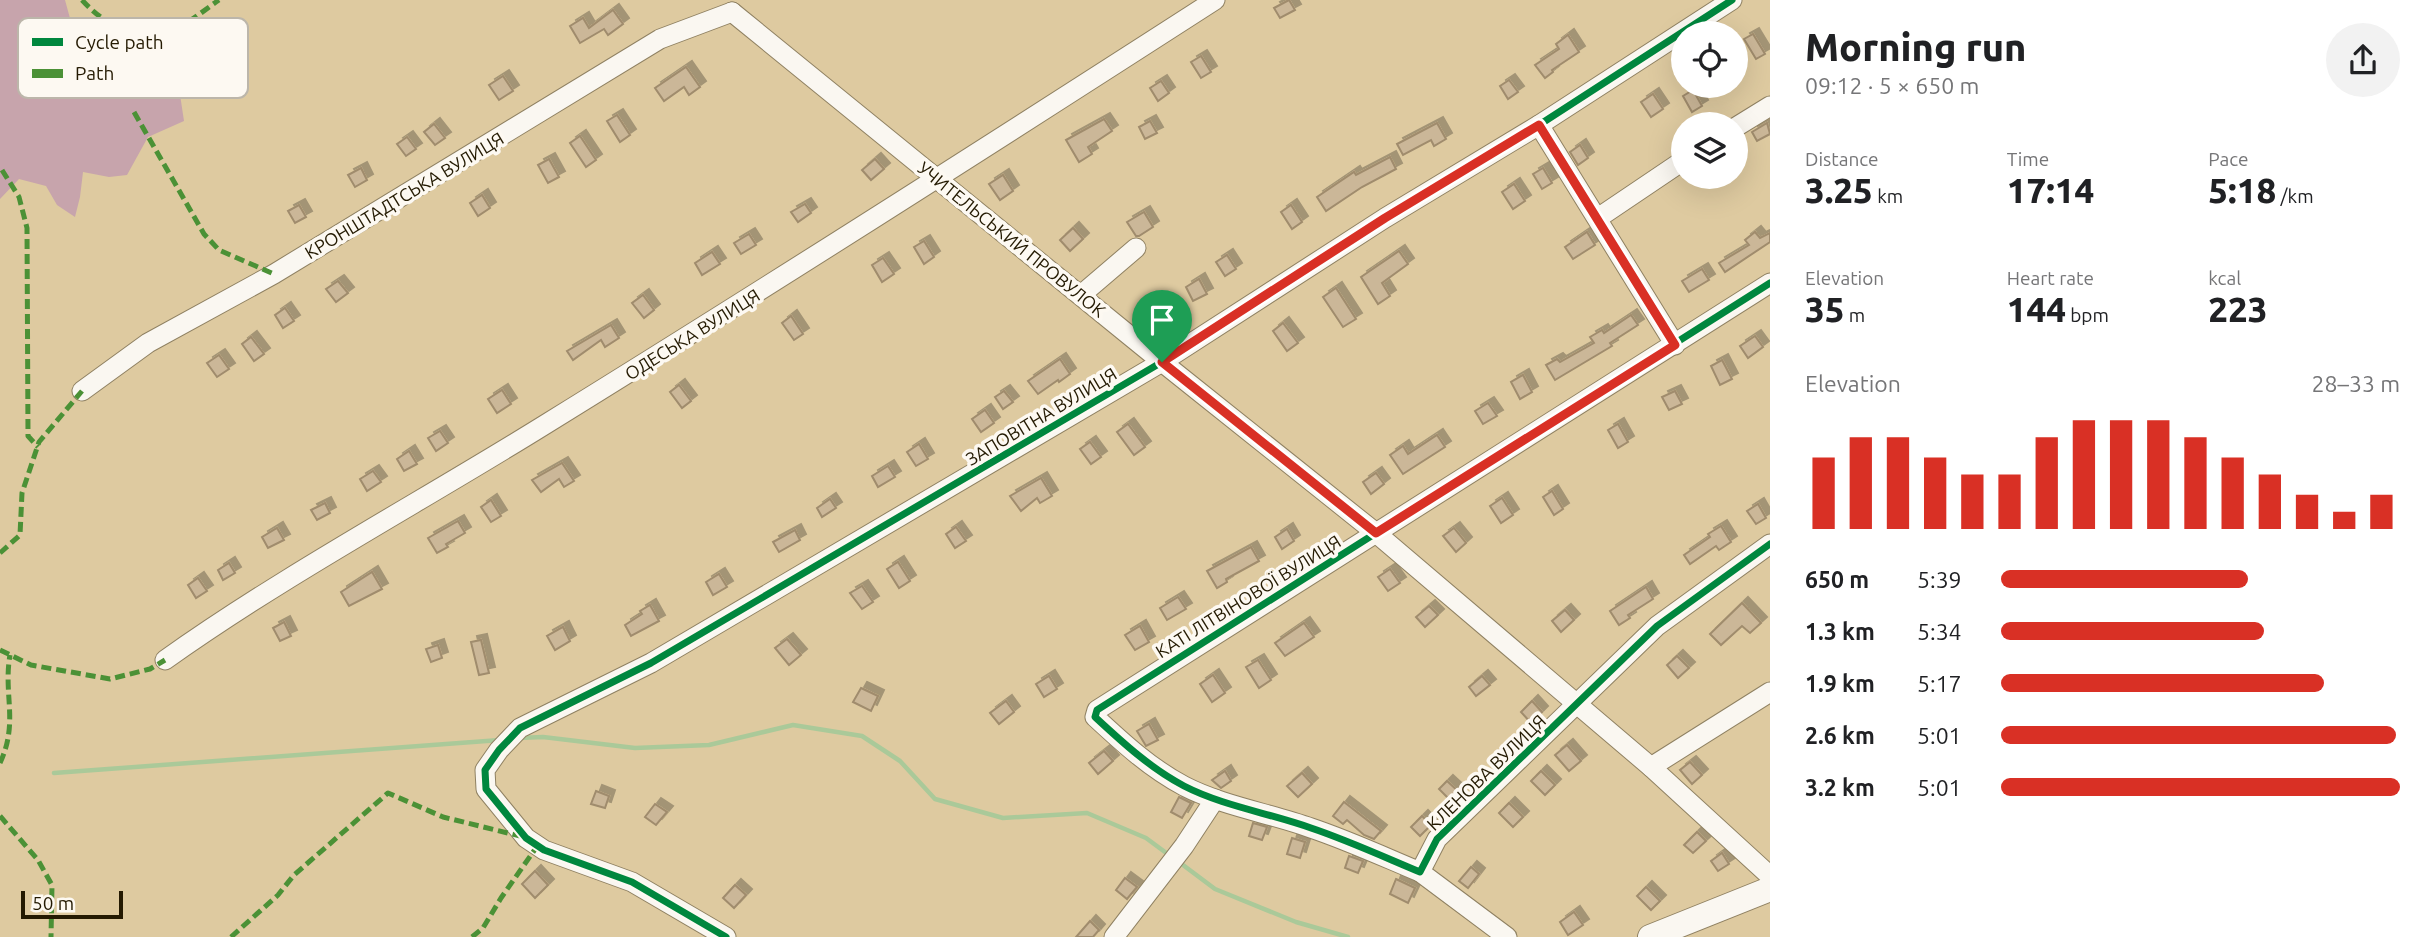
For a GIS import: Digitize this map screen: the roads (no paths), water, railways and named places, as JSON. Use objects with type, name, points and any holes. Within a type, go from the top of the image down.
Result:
[{"type":"main road","points":[[1650,937],[1770,889]]},
{"type":"street","name":"ОДЕСЬКА ВУЛИЦЯ","points":[[165,660],[219,621],[507,449],[1215,0]]},
{"type":"street","name":"ЗАПОВІТНА ВУЛИЦЯ","points":[[720,936],[632,882],[544,850],[526,838],[486,789],[485,770],[499,750],[520,728],[651,663],[1162,362],[1732,0]]},
{"type":"street","name":"УЧИТЕЛЬСЬКИЙ ПРОВУЛОК","points":[[737,6],[938,178],[1376,533],[1651,767],[1770,876]]},
{"type":"street","name":"КРОНШТАДТСЬКА ВУЛИЦЯ","points":[[82,391],[148,343],[274,274],[660,39],[737,6]]},
{"type":"street","points":[[1748,120],[1770,106]]},
{"type":"street","points":[[1539,125],[1675,345]]},
{"type":"street","points":[[1598,218],[1671,169]]},
{"type":"street","points":[[1081,295],[1136,247]]},
{"type":"street","name":"КАТІ ЛІТВІНОВОЇ ВУЛИЦЯ","points":[[1214,799],[1184,786],[1124,744],[1095,717],[1097,710],[1770,283]]},
{"type":"street","name":"КЛЕНОВА ВУЛИЦЯ","points":[[1420,872],[1437,839],[1657,626],[1770,544]]},
{"type":"street","points":[[1651,767],[1770,692]]},
{"type":"street","points":[[1114,937],[1184,846],[1214,799],[1311,828],[1420,872],[1507,937]]},
{"type":"waterway","points":[[519,738],[543,737],[635,748],[709,745],[793,725],[862,736],[900,761],[935,799],[1003,818],[1087,813],[1146,838],[1169,855]]},
{"type":"waterway","points":[[54,773],[500,740]]},
{"type":"waterway","points":[[1179,862],[1215,889],[1296,922],[1348,937]]}]
